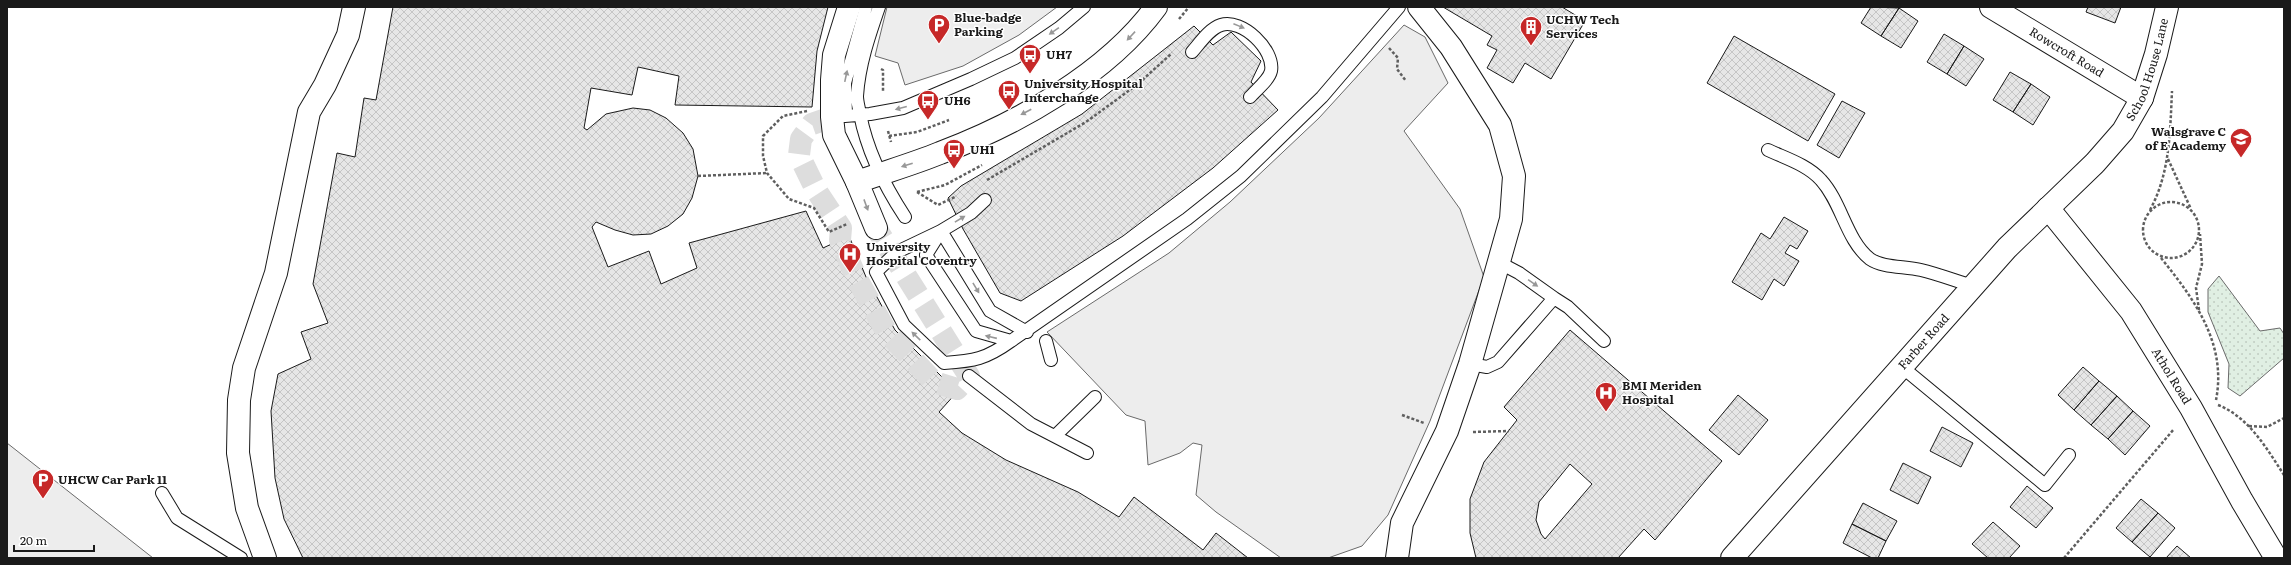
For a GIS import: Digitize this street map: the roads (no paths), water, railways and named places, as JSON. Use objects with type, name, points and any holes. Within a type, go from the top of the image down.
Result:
[{"type":"street","points":[[265,558],[247,508],[238,453],[240,394],[244,368],[276,273],[309,112],[325,85],[348,35],[354,7]]},
{"type":"street","points":[[849,7],[834,55],[832,80],[839,116],[834,135],[857,182],[876,228]]},
{"type":"street","points":[[857,182],[960,145],[1042,104],[1084,76],[1120,48],[1156,7]]},
{"type":"street","points":[[1395,558],[1402,522],[1447,431],[1470,364],[1500,263],[1511,219],[1514,176],[1500,126],[1450,47],[1419,7]]},
{"type":"street","name":"Rowcroft Road","points":[[1991,7],[2142,98]]},
{"type":"street","name":"School House Lane","points":[[2123,131],[2142,98],[2156,54],[2168,7]]},
{"type":"street","name":"Farber Road","points":[[1732,558],[2007,248],[2095,163],[2123,131]]},
{"type":"street","name":"Athol Road","points":[[2048,208],[2131,311],[2192,408],[2242,502],[2276,558]]},
{"type":"lane","points":[[866,7],[845,83],[839,116],[860,115],[903,108],[1015,58],[1059,28],[1084,7]]},
{"type":"lane","points":[[878,7],[863,58],[857,97],[863,133],[880,173],[904,217]]},
{"type":"lane","points":[[985,200],[970,213],[941,231],[897,252],[876,272],[904,325],[944,364],[968,361],[991,355],[1027,332],[1113,269],[1187,219],[1241,176],[1322,97],[1399,7]]},
{"type":"lane","points":[[1192,52],[1205,37],[1220,25],[1232,23],[1243,26],[1264,47],[1270,61],[1271,71],[1267,78],[1250,97]]},
{"type":"lane","points":[[1768,150],[1805,168],[1820,179],[1842,212],[1850,234],[1861,251],[1872,260],[1921,270],[1973,286]]},
{"type":"lane","points":[[941,231],[990,311],[1027,332]]},
{"type":"lane","points":[[941,231],[926,255],[976,331],[1011,341]]},
{"type":"lane","points":[[1500,263],[1519,273],[1568,307],[1604,341]]},
{"type":"lane","points":[[1470,364],[1487,367],[1498,362],[1554,298]]},
{"type":"lane","points":[[1046,341],[1051,360]]},
{"type":"lane","points":[[1902,367],[2045,485],[2069,455]]},
{"type":"lane","points":[[969,376],[1031,424],[1087,453]]},
{"type":"lane","points":[[1055,436],[1094,397]]},
{"type":"lane","points":[[162,493],[177,518],[241,558]]},
{"type":"tunnel","points":[[832,117],[812,124],[801,139],[799,155],[816,190],[841,228],[840,240],[857,279],[886,331],[934,382],[957,389],[969,376],[876,228]]},
{"type":"place","name":"Blue-badge Parking","points":[[939,44]]},
{"type":"place","name":"UCHW Tech Services","points":[[1531,46]]},
{"type":"place","name":"UH7","points":[[1030,74]]},
{"type":"place","name":"University Hospital Interchange","points":[[1009,110]]},
{"type":"place","name":"UH6","points":[[928,120]]},
{"type":"place","name":"Walsgrave C of E Academy","points":[[2241,158]]},
{"type":"place","name":"UH1","points":[[954,170]]},
{"type":"place","name":"University Hospital Coventry","points":[[850,274]]},
{"type":"place","name":"BMI Meriden Hospital","points":[[1606,412]]},
{"type":"place","name":"UHCW Car Park 11","points":[[43,500]]}]
